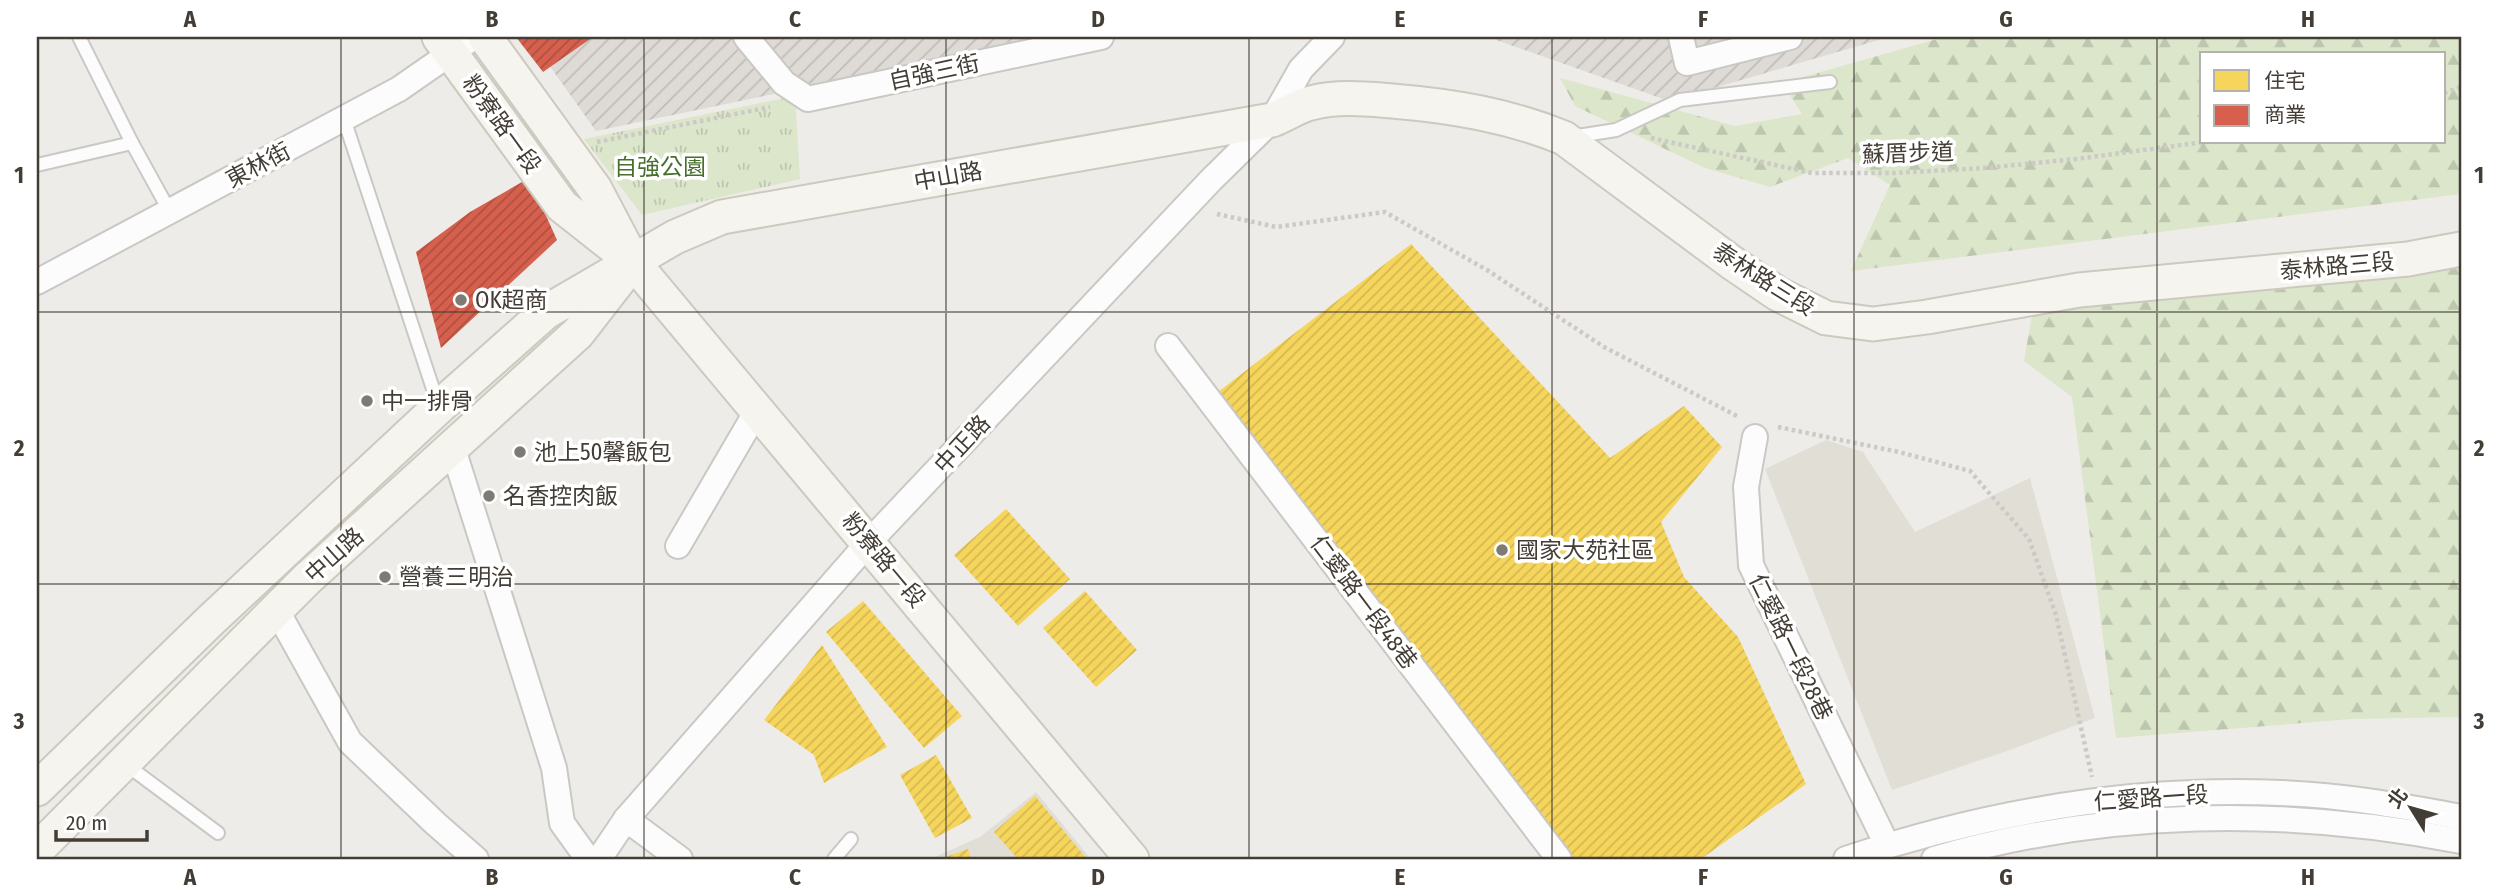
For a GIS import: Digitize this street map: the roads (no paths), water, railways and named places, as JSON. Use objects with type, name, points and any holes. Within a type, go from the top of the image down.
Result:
[{"type":"main road","name":"粉寮路一段","points":[[485,37],[595,189],[633,262]]},
{"type":"main road","name":"粉寮路一段","points":[[454,42],[562,205],[633,262],[1132,859]]},
{"type":"main road","name":"泰林路三段","points":[[1272,120],[1311,103],[1357,99],[1486,112],[1535,126],[1564,138],[1778,294],[1826,318],[1873,324],[2079,290],[2408,259],[2461,249]]},
{"type":"main road","name":"中山路","points":[[37,789],[210,621],[439,407],[547,312],[675,237],[722,217],[1272,120]]},
{"type":"main road","name":"中山路","points":[[37,850],[307,579],[578,333],[633,262]]},
{"type":"street","name":"自強三街","points":[[746,37],[784,83],[808,99],[1101,37]]},
{"type":"street","name":"中正路","points":[[599,859],[626,819],[869,542],[1186,207],[1272,120],[1301,69],[1332,37]]},
{"type":"street","points":[[1681,37],[1687,63],[1790,37]]},
{"type":"street","name":"東林街","points":[[37,282],[399,89],[454,42]]},
{"type":"street","name":"仁愛路一段48巷","points":[[1168,345],[1559,859]]},
{"type":"street","points":[[678,546],[758,409]]},
{"type":"street","name":"仁愛路一段28巷","points":[[1757,427],[1746,487],[1751,565],[1887,845]]},
{"type":"street","points":[[453,449],[554,768],[562,822],[588,859]]},
{"type":"street","points":[[276,610],[350,742],[477,859]]},
{"type":"street","name":"仁愛路一段","points":[[1846,859],[1956,826],[2071,804],[2183,793],[2282,793],[2379,802],[2459,839]]},
{"type":"street","name":"仁愛路一段","points":[[1934,859],[2061,831],[2159,820],[2246,816],[2314,820],[2459,839]]},
{"type":"street","points":[[626,819],[680,859]]},
{"type":"lane","points":[[79,37],[170,212]]},
{"type":"lane","points":[[1564,138],[1616,130],[1680,100],[1830,82]]},
{"type":"lane","points":[[344,119],[439,407]]},
{"type":"lane","points":[[37,165],[132,142]]},
{"type":"lane","points":[[123,763],[218,833]]},
{"type":"lane","points":[[834,859],[851,839]]},
{"type":"place","name":"OK超商","points":[[461,300]]},
{"type":"place","name":"中一排骨","points":[[367,401]]},
{"type":"place","name":"池上50馨飯包","points":[[520,452]]},
{"type":"place","name":"名香控肉飯","points":[[489,496]]},
{"type":"place","name":"國家大苑社區","points":[[1502,550]]},
{"type":"place","name":"營養三明治","points":[[385,577]]},
{"type":"park label","name":"自強公園","points":[[660,167]]}]
